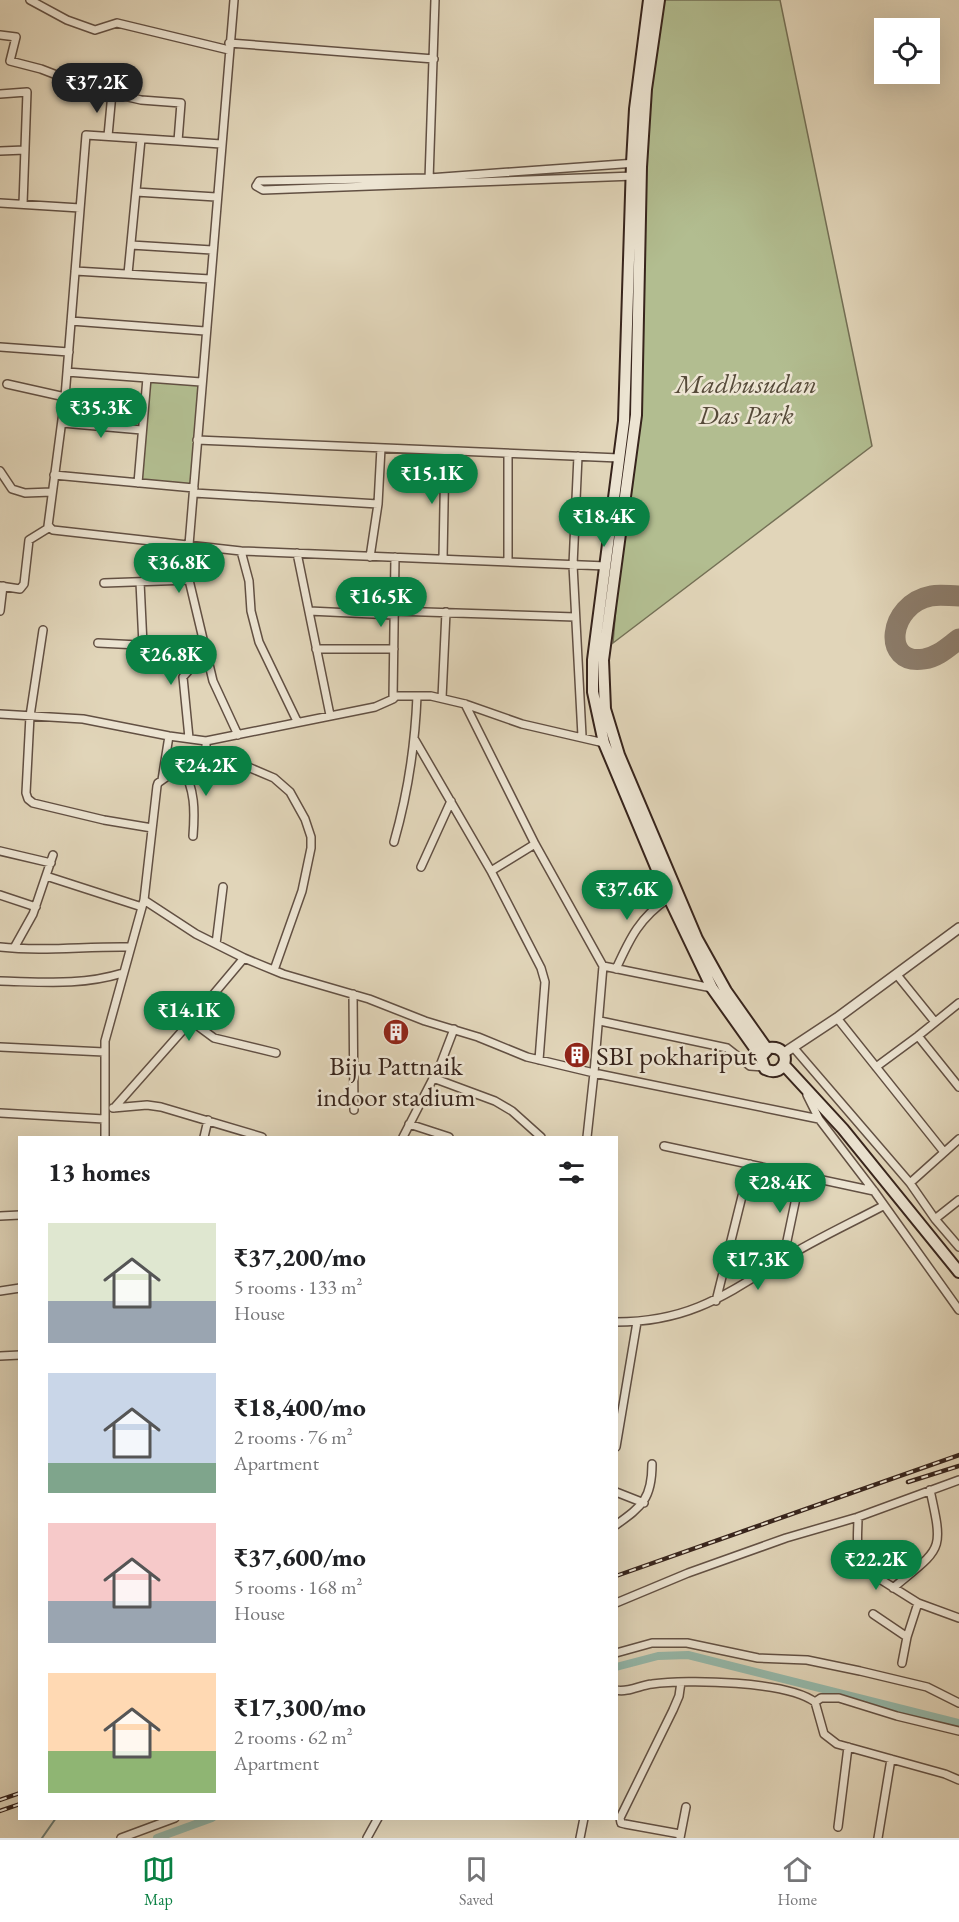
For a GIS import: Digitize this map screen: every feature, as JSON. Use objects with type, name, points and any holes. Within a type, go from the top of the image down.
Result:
[{"type":"main road","points":[[637,163],[635,110],[649,0]]},
{"type":"main road","points":[[659,0],[637,163],[627,387],[593,660],[593,692],[604,743],[669,898],[712,988],[773,1071],[781,1069],[784,1065],[788,1050],[777,1048],[764,1058]]},
{"type":"main road","points":[[636,175],[636,414],[603,660],[605,709],[620,755],[697,939],[764,1058]]},
{"type":"main road","points":[[784,1065],[843,1129],[959,1272]]},
{"type":"street","points":[[234,0],[188,544],[189,580],[208,665],[238,735]]},
{"type":"street","points":[[429,181],[435,0]]},
{"type":"street","points":[[33,1],[68,20],[95,30],[117,23],[229,47],[434,59]]},
{"type":"street","points":[[0,35],[16,37],[10,61],[41,69],[93,89],[141,100],[181,103],[178,141]]},
{"type":"street","points":[[0,94],[27,92],[23,204]]},
{"type":"street","points":[[108,136],[112,93]]},
{"type":"street","points":[[221,144],[86,135],[65,398],[48,526],[53,530],[241,551],[606,566]]},
{"type":"street","points":[[128,274],[141,139]]},
{"type":"street","points":[[0,151],[25,150]]},
{"type":"street","points":[[636,175],[429,181],[263,190],[256,186],[259,181],[429,181],[637,163]]},
{"type":"street","points":[[136,192],[216,197]]},
{"type":"street","points":[[0,203],[80,208]]},
{"type":"street","points":[[131,245],[212,250]]},
{"type":"street","points":[[75,271],[210,279]]},
{"type":"street","points":[[71,321],[205,331]]},
{"type":"street","points":[[0,347],[69,352]]},
{"type":"street","points":[[67,372],[201,382]]},
{"type":"street","points":[[138,483],[147,378]]},
{"type":"street","points":[[7,384],[65,398]]},
{"type":"street","points":[[62,423],[142,430]]},
{"type":"street","points":[[197,440],[619,458]]},
{"type":"street","points":[[370,557],[378,504],[381,448]]},
{"type":"street","points":[[443,559],[445,451]]},
{"type":"street","points":[[508,454],[508,561]]},
{"type":"street","points":[[578,456],[573,565],[582,736]]},
{"type":"street","points":[[0,471],[12,489],[25,493],[52,492]]},
{"type":"street","points":[[54,475],[194,490],[378,504]]},
{"type":"street","points":[[0,611],[2,586],[20,589],[24,584],[29,540],[50,527]]},
{"type":"street","points":[[241,551],[249,581],[251,610],[259,642],[297,722]]},
{"type":"street","points":[[297,553],[330,715]]},
{"type":"street","points":[[393,699],[394,557]]},
{"type":"street","points":[[104,583],[189,580]]},
{"type":"street","points":[[140,582],[143,645]]},
{"type":"street","points":[[309,611],[575,616]]},
{"type":"street","points":[[442,698],[446,612]]},
{"type":"street","points":[[43,630],[30,716],[26,793],[28,799],[33,803],[104,820],[152,828]]},
{"type":"street","points":[[98,643],[203,644]]},
{"type":"street","points":[[316,649],[394,649]]},
{"type":"street","points":[[189,738],[183,677],[190,669],[208,665]]},
{"type":"street","points":[[0,714],[83,719],[206,741],[375,707],[396,696],[417,696],[442,698],[522,724],[582,736],[604,743]]},
{"type":"street","points":[[394,842],[405,804],[415,740],[417,696]]},
{"type":"street","points":[[465,704],[535,844],[603,966],[600,1021],[587,1136]]},
{"type":"street","points":[[162,780],[169,736]]},
{"type":"street","points":[[415,740],[491,871],[541,969],[545,982],[539,1060]]},
{"type":"street","points":[[206,741],[206,749]]},
{"type":"street","points":[[105,1136],[104,1052],[107,1029],[143,903],[157,786],[206,749]]},
{"type":"street","points":[[206,749],[274,778],[290,792],[312,837],[312,848],[302,891],[274,970]]},
{"type":"street","points":[[182,766],[193,792],[195,807],[193,836]]},
{"type":"street","points":[[421,867],[451,801]]},
{"type":"street","points":[[491,871],[535,844]]},
{"type":"street","points":[[0,851],[51,863]]},
{"type":"street","points":[[14,948],[36,908],[53,855]]},
{"type":"street","points":[[46,876],[143,903],[196,934],[274,970],[405,1011],[425,1021],[454,1029],[539,1060],[819,1119]]},
{"type":"street","points":[[216,944],[223,887]]},
{"type":"street","points":[[0,895],[36,908]]},
{"type":"street","points":[[616,969],[637,927],[651,909],[669,898]]},
{"type":"street","points":[[959,928],[837,1018],[788,1050],[910,1183],[935,1219],[959,1247]]},
{"type":"street","points":[[0,946],[14,948],[130,947]]},
{"type":"street","points":[[114,1108],[244,958]]},
{"type":"street","points":[[603,966],[712,988]]},
{"type":"street","points":[[0,981],[78,983],[123,973]]},
{"type":"street","points":[[897,975],[935,1022]]},
{"type":"street","points":[[353,994],[354,1110]]},
{"type":"street","points":[[876,1067],[957,1008]]},
{"type":"street","points":[[837,1018],[944,1152]]},
{"type":"street","points":[[191,1021],[214,1038],[276,1053]]},
{"type":"street","points":[[600,1021],[727,1048],[750,1066],[764,1058]]},
{"type":"street","points":[[403,1136],[434,1078],[454,1029]]},
{"type":"street","points":[[918,1036],[959,1087]]},
{"type":"street","points":[[0,1047],[104,1052]]},
{"type":"street","points":[[434,1078],[495,1101],[540,1136]]},
{"type":"street","points":[[802,1085],[819,1119],[959,1310]]},
{"type":"street","points":[[104,1109],[147,1105],[161,1107],[258,1136]]},
{"type":"street","points":[[0,1113],[105,1119]]},
{"type":"street","points":[[204,1136],[208,1120]]},
{"type":"street","points":[[409,1124],[446,1136]]},
{"type":"street","points":[[910,1183],[959,1139]]},
{"type":"street","points":[[664,1146],[874,1191]]},
{"type":"street","points":[[716,1300],[750,1164]]},
{"type":"street","points":[[783,1260],[801,1174]]},
{"type":"street","points":[[935,1219],[959,1200]]},
{"type":"street","points":[[618,1322],[672,1317],[716,1300],[783,1260],[883,1206]]},
{"type":"street","points":[[0,1215],[18,1215]]},
{"type":"street","points":[[0,1291],[18,1288]]},
{"type":"street","points":[[618,1435],[637,1322]]},
{"type":"street","points":[[0,1356],[18,1355]]},
{"type":"street","points":[[618,1523],[644,1503],[652,1464]]},
{"type":"street","points":[[618,1602],[688,1573],[959,1480]]},
{"type":"street","points":[[894,1587],[932,1556],[936,1548],[938,1528],[930,1490]]},
{"type":"street","points":[[618,1493],[644,1503]]},
{"type":"street","points":[[858,1516],[858,1556],[867,1571],[918,1603],[959,1618]]},
{"type":"street","points":[[902,1663],[907,1637],[918,1603]]},
{"type":"street","points":[[873,1614],[907,1637]]},
{"type":"street","points":[[618,1652],[652,1643],[669,1642],[687,1643],[758,1658],[807,1660],[927,1687],[959,1703]]},
{"type":"street","points":[[618,1691],[623,1692],[651,1684],[681,1682],[748,1684],[800,1694],[815,1702],[824,1734],[837,1744],[959,1780]]},
{"type":"street","points":[[681,1682],[680,1696],[620,1818],[625,1824],[680,1836],[686,1807]]},
{"type":"street","points":[[815,1702],[821,1698],[839,1698],[897,1716],[959,1731]]},
{"type":"street","points":[[838,1827],[848,1747]]},
{"type":"street","points":[[878,1838],[891,1759]]},
{"type":"street","points":[[121,1838],[170,1820]]},
{"type":"street","points":[[367,1838],[377,1820]]},
{"type":"street","points":[[580,1838],[584,1820]]},
{"type":"green space","name":"Madhusudan Das Park","points":[[659,0],[780,0],[872,446],[613,643],[638,335],[641,175]]},
{"type":"green space","points":[[149,380],[200,384],[194,487],[139,482]]},
{"type":"waterway","points":[[618,1666],[658,1656],[688,1655],[959,1723]]},
{"type":"waterway","points":[[42,1838],[55,1820]]},
{"type":"waterway","points":[[157,1838],[206,1820]]},
{"type":"taxiway","points":[[959,596],[934,595],[917,601],[906,610],[895,633],[896,644],[901,653],[910,659],[934,656],[959,639]]},
{"type":"railway","points":[[618,1575],[959,1455]]},
{"type":"railway","points":[[908,1482],[959,1466]]},
{"type":"railway","points":[[0,1800],[18,1794]]},
{"type":"railway","points":[[0,1811],[18,1805]]},
{"type":"place","name":"Biju Pattnaik indoor stadium","points":[[396,1032]]},
{"type":"place","name":"SBI pokhariput","points":[[577,1055]]}]
